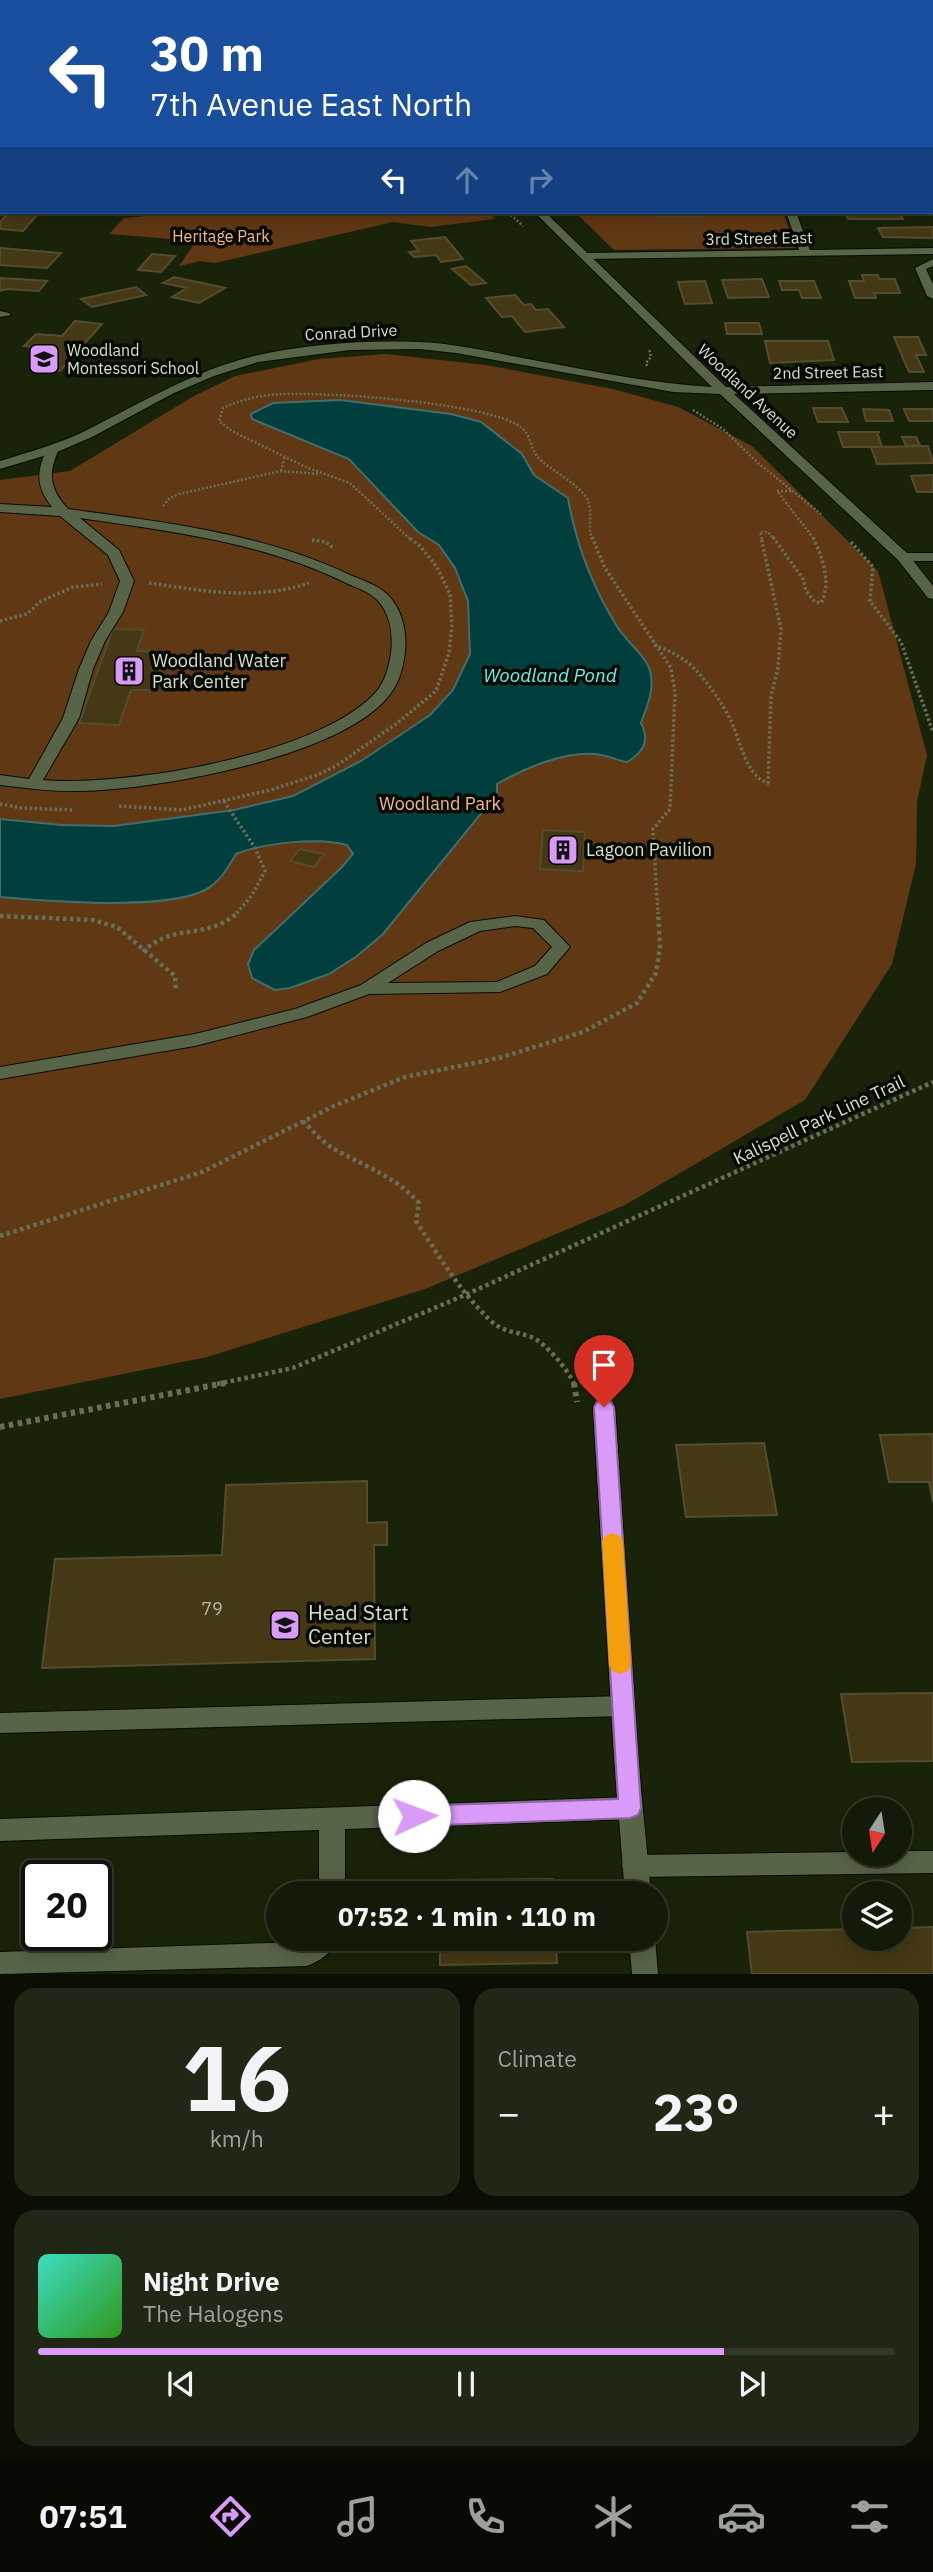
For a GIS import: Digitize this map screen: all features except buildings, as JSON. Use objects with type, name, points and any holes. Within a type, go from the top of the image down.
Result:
[{"type":"street","name":"Woodland Avenue","points":[[542,214],[723,391],[903,557],[929,586],[933,595]]},
{"type":"street","points":[[792,214],[806,253]]},
{"type":"street","name":"3rd Street East","points":[[585,256],[933,251]]},
{"type":"street","points":[[933,262],[920,268],[933,296]]},
{"type":"street","name":"Conrad Drive","points":[[0,465],[53,449],[88,434],[170,390],[210,373],[257,359],[350,346],[419,345],[456,349],[640,383],[723,391]]},
{"type":"street","name":"2nd Street East","points":[[723,391],[933,386]]},
{"type":"street","points":[[33,785],[71,718],[86,668],[98,641],[116,612],[127,581],[114,553],[50,499],[43,471],[53,449]]},
{"type":"street","points":[[0,508],[64,512],[274,550],[333,570],[383,597],[399,625],[392,679],[381,696],[336,727],[295,743],[223,766],[142,781],[89,786],[33,785],[0,779]]},
{"type":"street","points":[[903,557],[933,557]]},
{"type":"street","points":[[0,1073],[195,1040],[301,1013],[367,989],[432,947],[477,926],[515,921],[538,924],[561,947],[541,970],[500,988],[367,989]]},
{"type":"street","points":[[604,1407],[637,1881]]},
{"type":"street","points":[[0,1723],[623,1706]]},
{"type":"street","points":[[0,1830],[630,1808]]},
{"type":"street","points":[[332,1818],[332,1881]]},
{"type":"street","points":[[635,1866],[933,1862]]},
{"type":"street","points":[[0,1964],[307,1954],[311,1951]]},
{"type":"street","points":[[643,1951],[645,1973]]},
{"type":"path","points":[[0,1236],[202,1172],[303,1121],[405,1077],[499,1058],[583,1032],[637,1003],[656,973],[660,946],[653,829],[670,809],[675,693],[671,668],[606,568],[590,533],[591,515],[586,497],[535,454],[529,436],[522,428],[504,417],[474,410],[345,395],[271,395],[241,400],[223,408],[219,421],[232,431],[324,475],[350,483],[370,499],[397,529],[420,546],[437,567],[450,594],[453,626],[449,653],[436,691],[406,717],[336,766],[295,784],[182,810],[116,806]]},
{"type":"path","points":[[690,409],[723,429],[758,463],[822,515]]},
{"type":"path","points":[[281,471],[285,456]]},
{"type":"path","points":[[654,645],[690,661],[730,719],[746,759],[761,781],[768,783],[771,696],[778,667],[781,629],[760,532],[768,532],[774,538],[803,579],[806,591],[815,602],[821,603],[826,594],[824,567],[819,551],[811,535],[777,491],[781,489],[795,492]]},
{"type":"path","points":[[849,540],[873,567],[870,601],[901,642],[933,732]]},
{"type":"path","points":[[143,952],[156,937],[218,927],[238,911],[259,888],[265,872],[255,848],[224,801]]},
{"type":"path","points":[[0,804],[22,808],[74,810]]},
{"type":"path","points":[[0,916],[93,920],[117,928],[175,976],[176,991]]},
{"type":"path","name":"Kalispell Park Line Trail","points":[[0,1427],[121,1405],[293,1368],[465,1295],[933,1082]]},
{"type":"path","points":[[303,1121],[335,1149],[381,1169],[409,1191],[419,1203],[416,1221],[465,1295],[494,1324],[507,1332],[534,1337],[561,1363],[574,1381],[577,1408]]},
{"type":"green space","name":"Heritage Park","points":[[167,214],[491,214],[495,219],[430,227],[393,222],[215,263],[200,261],[179,266],[196,241],[109,234],[124,218]]},
{"type":"green space","points":[[577,214],[784,214],[796,248],[614,250]]},
{"type":"green space","name":"Woodland Park","points":[[386,354],[486,365],[613,389],[678,407],[752,446],[878,571],[927,755],[917,802],[916,864],[892,964],[805,1100],[625,1205],[425,1289],[207,1357],[0,1399],[0,480],[70,471],[194,396],[235,376],[319,359]]},
{"type":"water","name":"Woodland Pond","points":[[340,400],[451,414],[481,422],[522,454],[534,475],[568,498],[576,533],[593,582],[618,628],[645,660],[650,671],[651,691],[641,723],[645,740],[641,750],[627,762],[595,754],[557,758],[519,772],[497,784],[497,794],[383,934],[357,956],[329,974],[290,988],[275,990],[252,978],[248,964],[254,950],[353,854],[347,845],[307,841],[247,850],[236,854],[219,879],[205,890],[162,901],[105,903],[0,897],[0,819],[62,825],[114,826],[234,810],[293,796],[361,761],[430,715],[453,690],[470,654],[468,601],[455,568],[439,545],[418,532],[349,459],[252,419],[251,414],[273,403]]},
{"type":"slow traffic","points":[[612,1541],[620,1665]]},
{"type":"place","name":"Woodland Montessori School","points":[[44,359]]},
{"type":"place","name":"Woodland Water Park Center","points":[[129,671]]},
{"type":"place","name":"Lagoon Pavilion","points":[[563,850]]},
{"type":"place","name":"Head Start Center","points":[[285,1625]]},
{"type":"route","points":[[414,1816],[630,1808],[604,1407]]}]
